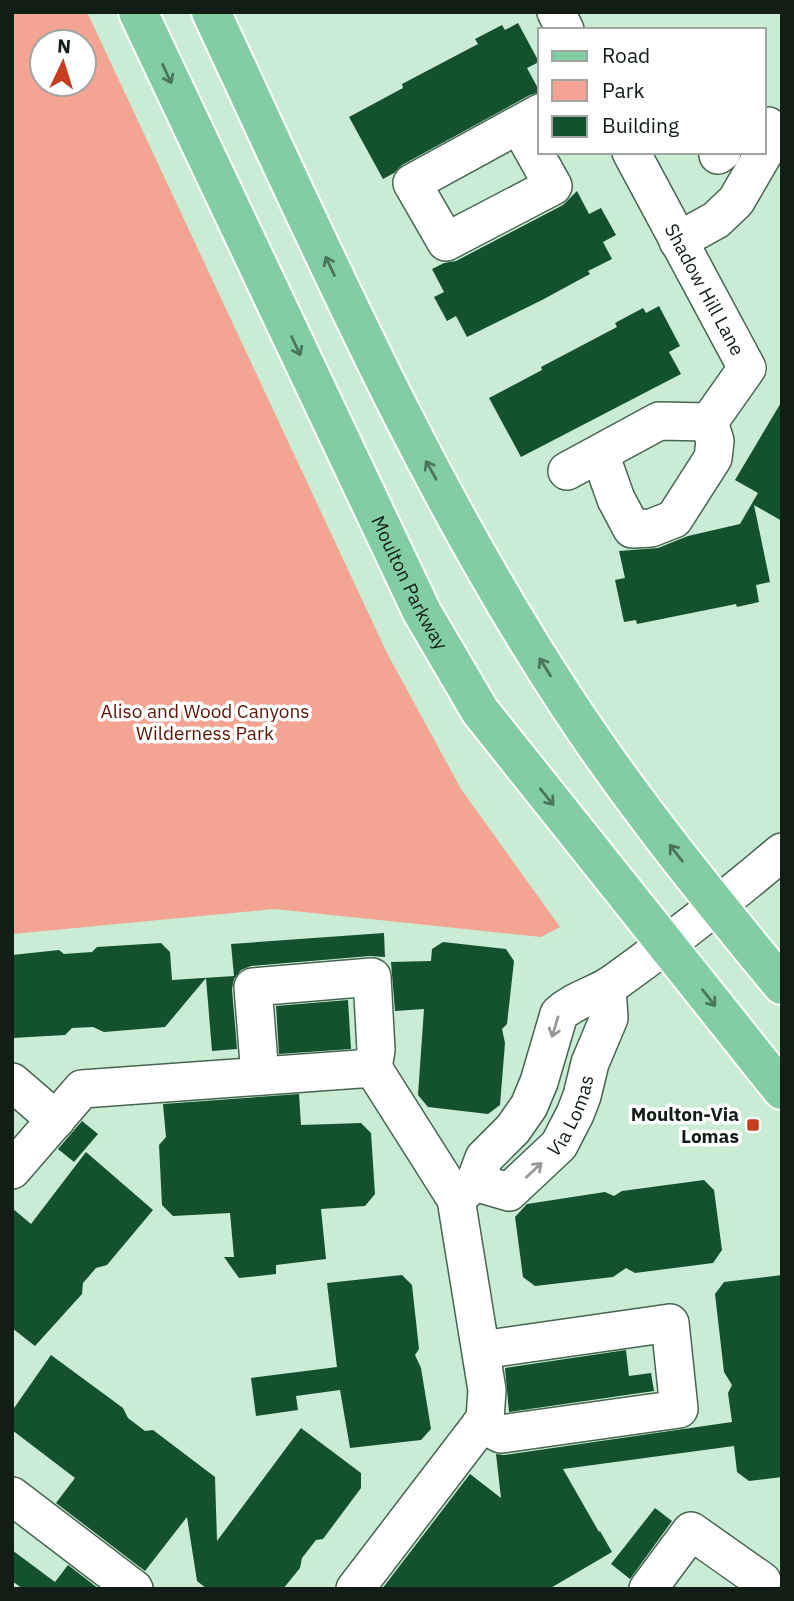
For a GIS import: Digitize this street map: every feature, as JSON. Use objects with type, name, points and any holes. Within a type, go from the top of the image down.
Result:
[{"type":"main road","name":"Moulton Parkway","points":[[138,12],[422,612],[480,711],[782,1090]]},
{"type":"main road","points":[[211,12],[394,401],[520,628],[632,798],[782,985]]},
{"type":"street","points":[[556,12],[564,28]]},
{"type":"street","name":"Shadow Hill Lane","points":[[632,154],[747,368],[709,422]]},
{"type":"street","points":[[678,241],[716,220],[736,201],[760,154]]},
{"type":"street","points":[[567,471],[659,421],[709,422],[715,441],[713,458],[674,519],[651,528],[632,529],[600,454]]},
{"type":"street","name":"Via Lomas","points":[[466,1191],[484,1158],[513,1129],[529,1106],[559,1014],[607,988],[718,906],[782,852]]},
{"type":"street","points":[[260,1076],[253,987],[372,977],[376,1050],[373,1068],[466,1191],[487,1390],[485,1419],[355,1589]]},
{"type":"street","points":[[12,1170],[82,1089],[373,1068]]},
{"type":"street","points":[[12,1082],[56,1120]]},
{"type":"street","points":[[481,1350],[670,1323],[679,1409],[501,1434],[481,1424]]},
{"type":"street","points":[[12,1496],[134,1589]]},
{"type":"street","points":[[648,1589],[691,1531],[762,1581],[757,1589]]},
{"type":"green space","name":"Aliso and Wood Canyons Wilderness Park","points":[[12,12],[87,12],[94,28],[28,28],[28,98],[98,98],[98,36],[387,653],[461,789],[560,927],[541,937],[275,909],[12,934]]},
{"type":"building","points":[[518,23],[538,60],[527,68],[538,93],[402,165],[383,179],[349,117],[403,88],[402,84],[478,44],[475,39],[502,25],[505,30]]},
{"type":"building","points":[[577,191],[589,214],[601,208],[616,235],[603,242],[612,259],[542,300],[467,337],[456,316],[447,321],[434,297],[444,292],[432,269],[456,261],[563,205]]},
{"type":"building","points":[[659,306],[680,346],[669,352],[681,374],[521,457],[489,398],[617,327],[615,323],[643,308],[646,313]]},
{"type":"building","points":[[782,401],[782,521],[754,505],[770,582],[756,585],[759,602],[737,607],[736,604],[637,624],[636,620],[624,622],[615,580],[625,578],[619,551],[658,548],[688,536],[740,524],[758,493],[735,480]]},
{"type":"building","points":[[384,933],[385,957],[251,966],[241,970],[234,979],[232,989],[237,1049],[212,1051],[206,978],[165,1027],[104,1032],[93,1027],[72,1028],[65,1035],[12,1038],[12,955],[59,950],[64,954],[92,952],[97,947],[161,943],[170,952],[172,980],[234,976],[231,944]]},
{"type":"building","points":[[443,942],[506,949],[514,961],[507,1024],[502,1029],[505,1043],[500,1105],[488,1114],[428,1107],[418,1095],[424,1009],[395,1011],[391,962],[431,961],[432,949]]},
{"type":"building","points":[[348,1000],[351,1049],[279,1054],[276,1006]]},
{"type":"building","points":[[299,1094],[301,1125],[361,1123],[371,1133],[375,1194],[365,1206],[321,1209],[326,1259],[276,1265],[276,1274],[239,1278],[224,1257],[234,1257],[230,1213],[173,1216],[162,1205],[159,1145],[166,1137],[163,1104]]},
{"type":"building","points":[[82,1121],[98,1134],[74,1162],[58,1149]]},
{"type":"building","points":[[86,1152],[153,1210],[107,1265],[96,1268],[83,1283],[82,1294],[35,1346],[12,1328],[12,1208],[31,1224]]},
{"type":"building","points":[[704,1180],[714,1190],[722,1250],[713,1263],[635,1273],[626,1268],[613,1277],[535,1286],[523,1277],[515,1217],[527,1204],[605,1192],[614,1196],[622,1191]]},
{"type":"building","points":[[402,1275],[412,1285],[419,1349],[415,1355],[421,1368],[431,1429],[421,1440],[350,1448],[340,1390],[296,1396],[298,1410],[256,1416],[251,1378],[337,1367],[327,1283]]},
{"type":"building","points":[[782,1275],[782,1477],[749,1481],[737,1472],[734,1446],[563,1469],[612,1552],[549,1589],[382,1589],[470,1474],[501,1498],[496,1454],[732,1422],[728,1393],[732,1385],[724,1372],[715,1294],[724,1282]]},
{"type":"building","points":[[626,1350],[629,1376],[651,1373],[654,1391],[509,1412],[505,1368]]},
{"type":"building","points":[[51,1355],[123,1408],[128,1418],[145,1431],[153,1430],[215,1477],[217,1541],[301,1428],[361,1473],[361,1488],[323,1539],[316,1540],[302,1558],[300,1568],[283,1589],[207,1589],[197,1581],[187,1517],[145,1571],[56,1503],[75,1478],[12,1430],[12,1411]]},
{"type":"building","points":[[655,1508],[672,1521],[630,1579],[611,1564]]},
{"type":"building","points":[[12,1550],[55,1582],[68,1565],[99,1589],[23,1589],[12,1581]]},
{"type":"place","name":"Moulton-Via Lomas","points":[[753,1125]]}]
